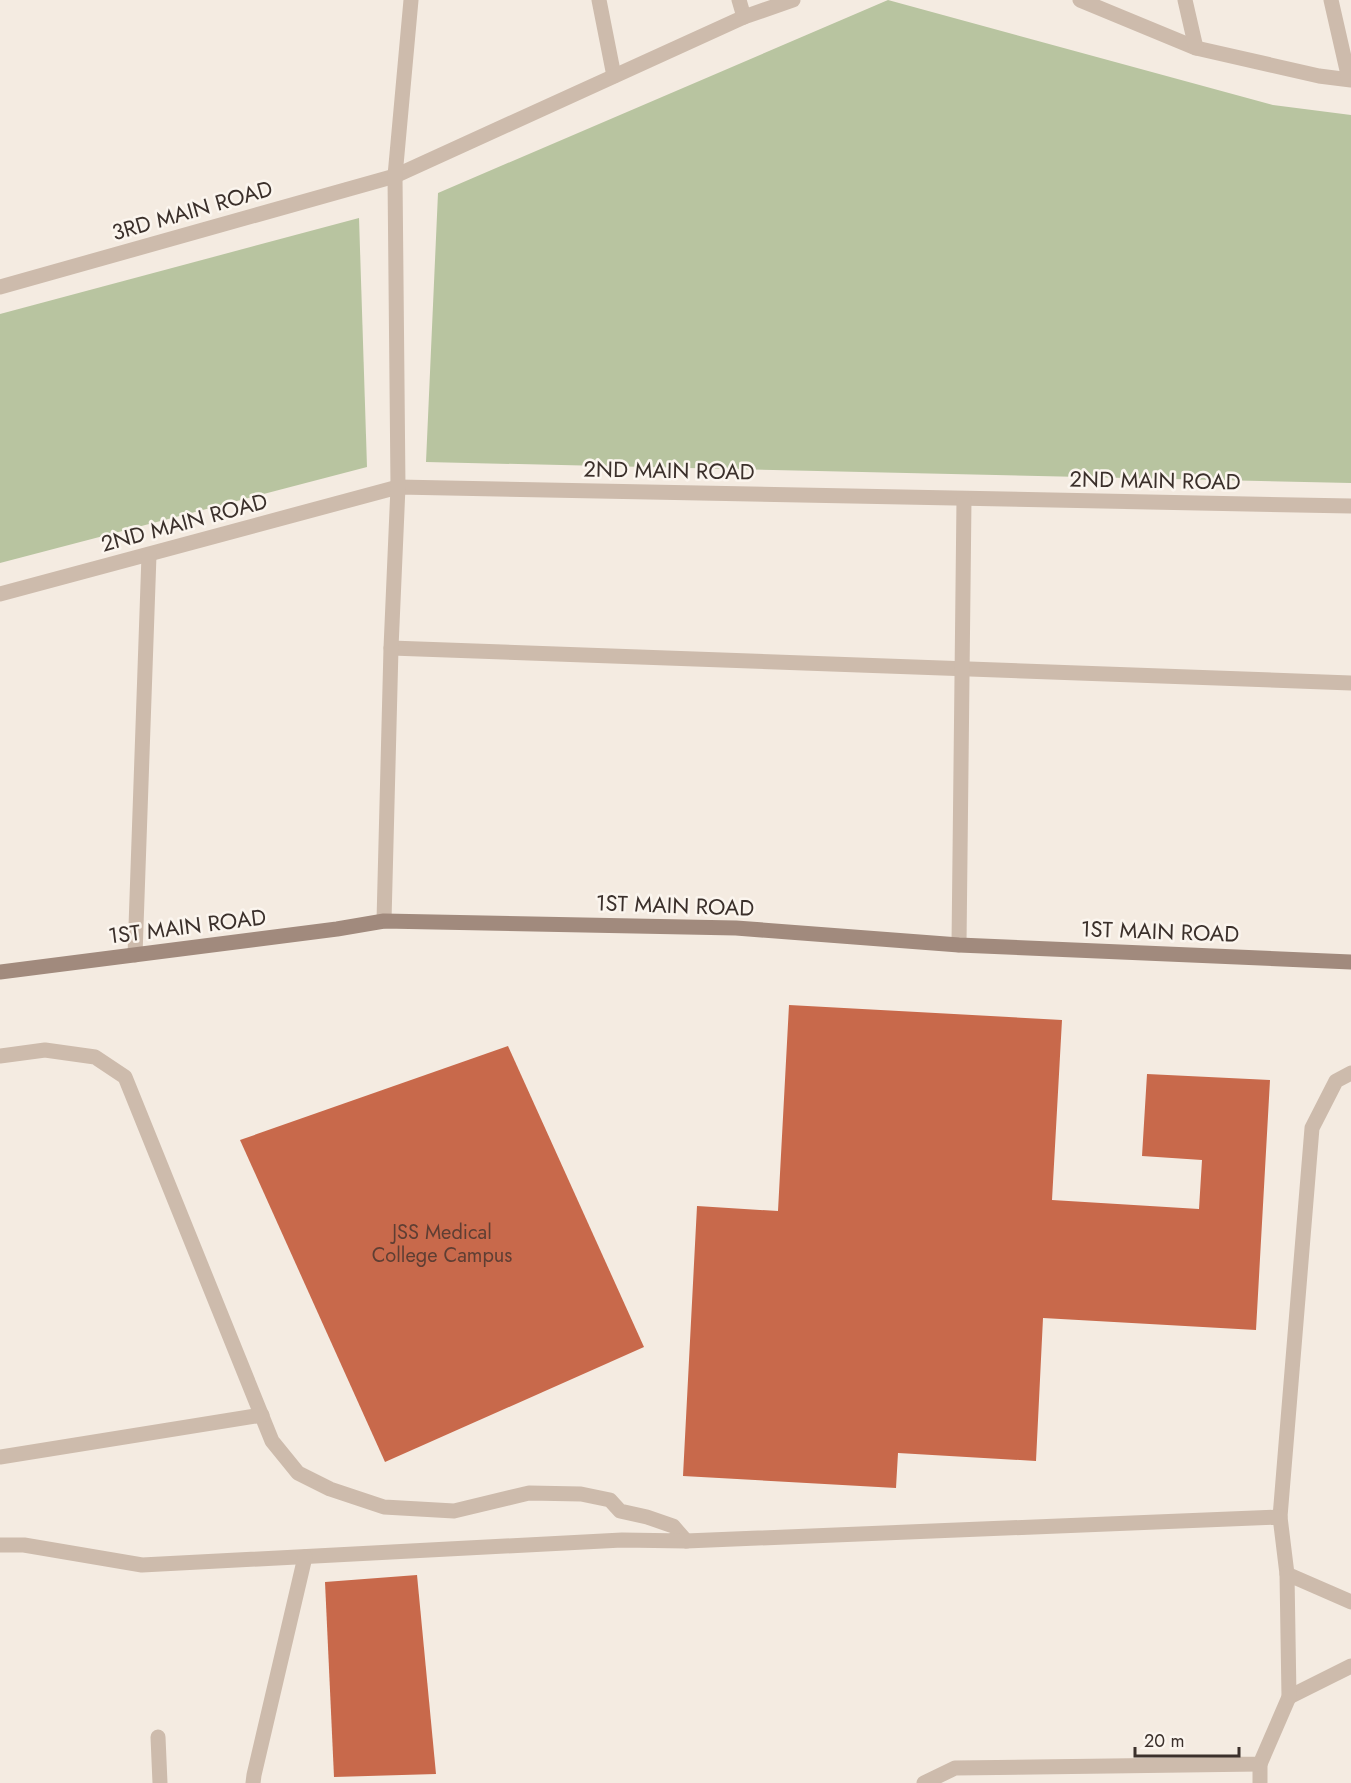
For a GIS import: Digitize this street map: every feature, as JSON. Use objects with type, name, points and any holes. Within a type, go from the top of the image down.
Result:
[{"type":"street","points":[[384,921],[391,648],[398,487],[395,176],[411,0]]},
{"type":"street","points":[[599,0],[614,76]]},
{"type":"street","points":[[739,0],[744,17]]},
{"type":"street","name":"3RD MAIN ROAD","points":[[0,287],[395,176],[744,17],[793,0]]},
{"type":"street","points":[[1080,0],[1196,48],[1319,76],[1350,79],[1331,0]]},
{"type":"street","points":[[1185,0],[1196,48]]},
{"type":"street","name":"2ND MAIN ROAD","points":[[0,594],[398,487],[1351,507]]},
{"type":"street","points":[[959,945],[964,499]]},
{"type":"street","points":[[135,955],[148,555]]},
{"type":"street","points":[[391,648],[1351,683]]},
{"type":"street","name":"1ST MAIN ROAD","points":[[0,972],[384,921],[736,928],[959,945],[1351,962]]},
{"type":"street","points":[[0,1056],[45,1050],[95,1057],[125,1077],[272,1441],[298,1473],[330,1489],[384,1507],[454,1511],[529,1493],[581,1494],[610,1500],[620,1511],[673,1526],[686,1541]]},
{"type":"street","points":[[1260,1783],[1260,1764],[1289,1697],[1287,1574],[1280,1516],[1312,1128],[1336,1081],[1351,1073]]},
{"type":"street","points":[[0,1457],[262,1415]]},
{"type":"street","points":[[0,1545],[24,1545],[142,1565],[622,1540],[686,1541],[1280,1516]]},
{"type":"street","points":[[253,1783],[305,1557]]},
{"type":"street","points":[[1287,1574],[1351,1602]]},
{"type":"street","points":[[1289,1697],[1351,1666]]},
{"type":"street","points":[[158,1737],[160,1783]]},
{"type":"street","points":[[924,1783],[955,1768],[1260,1764]]},
{"type":"green space","points":[[888,0],[1273,105],[1351,115],[1351,483],[426,462],[438,193]]},
{"type":"green space","points":[[359,218],[367,467],[0,563],[0,314]]},
{"type":"building","points":[[789,1005],[1062,1020],[1052,1200],[1199,1209],[1202,1160],[1142,1156],[1147,1074],[1270,1080],[1256,1330],[1043,1318],[1036,1461],[898,1453],[896,1488],[683,1476],[697,1206],[778,1211]]},
{"type":"building","points":[[508,1046],[644,1347],[385,1462],[240,1140]]},
{"type":"building","points":[[417,1575],[436,1774],[334,1777],[325,1582]]}]
